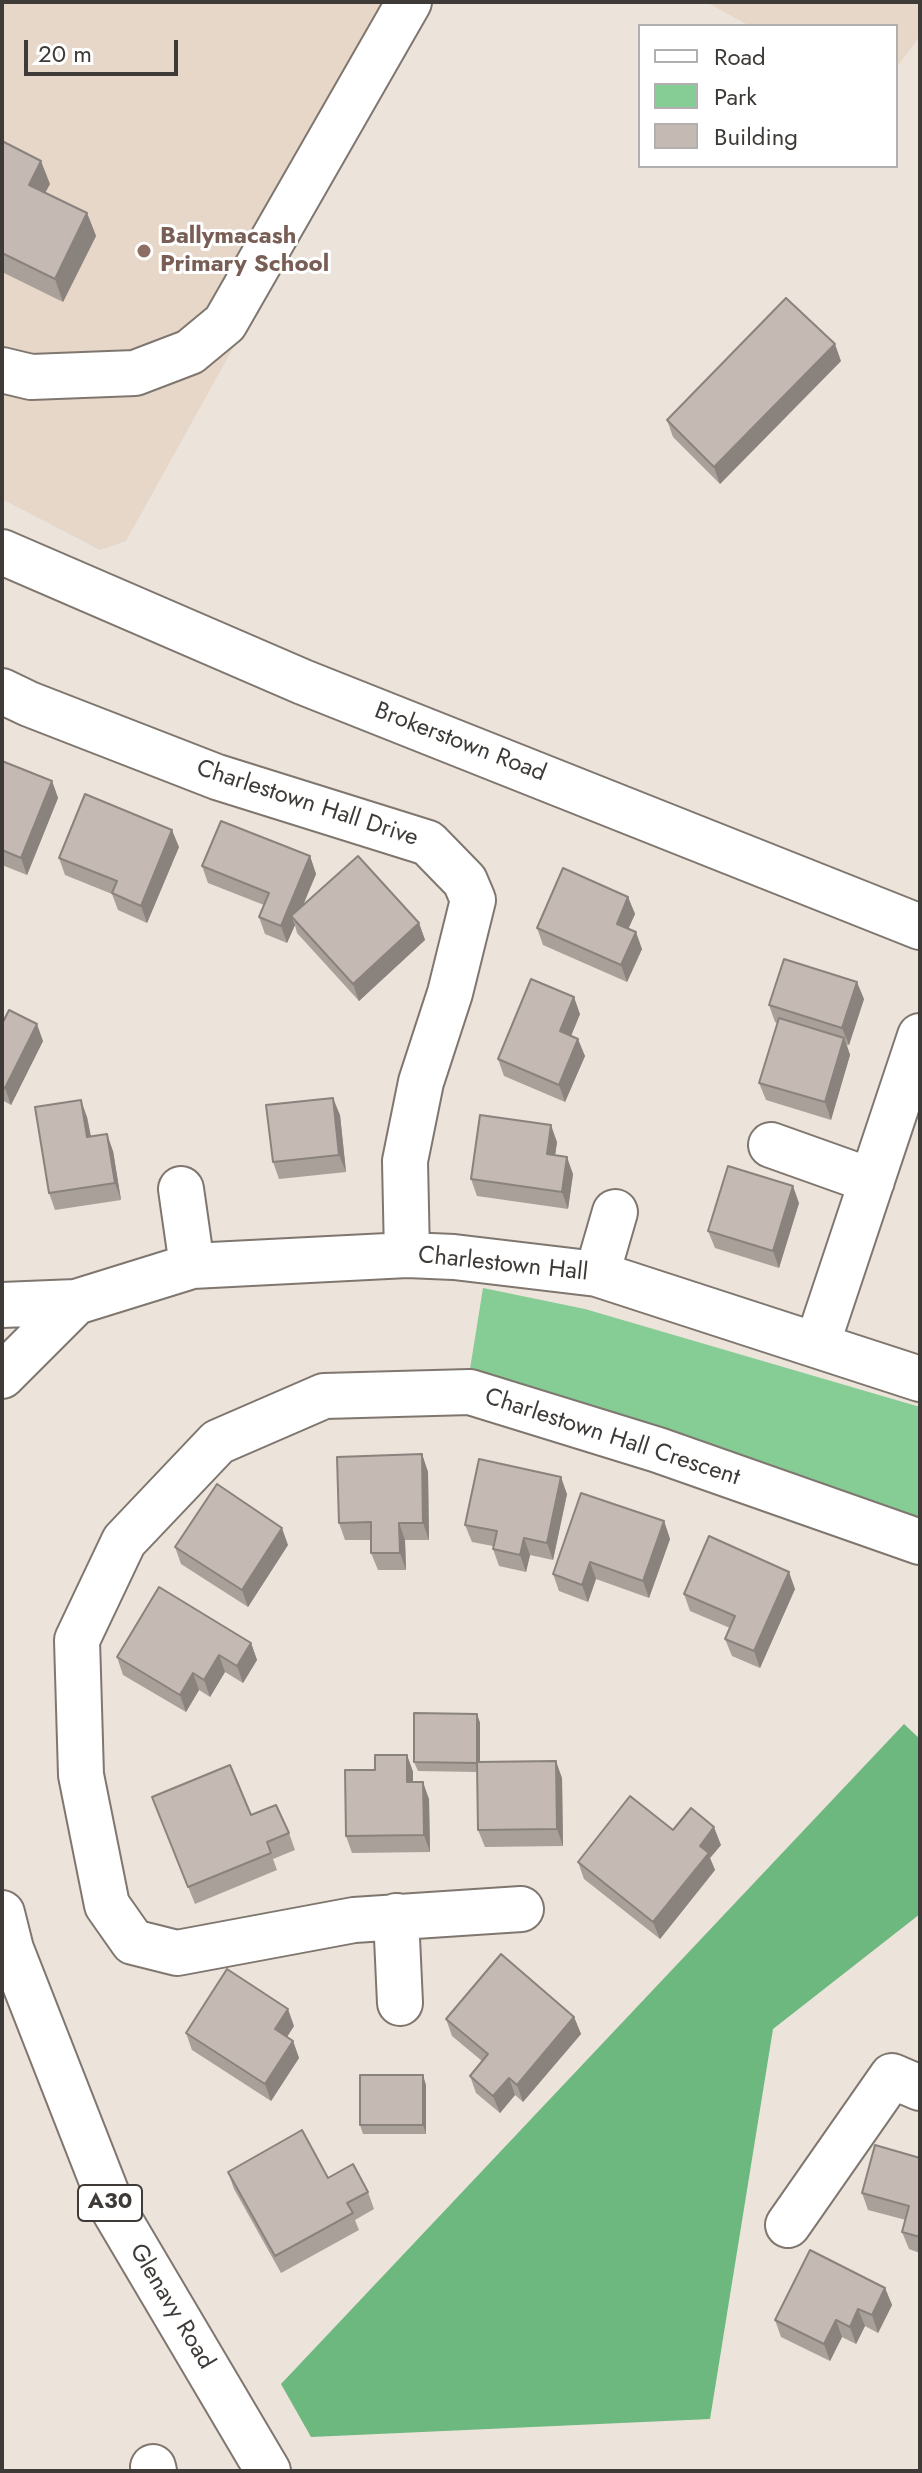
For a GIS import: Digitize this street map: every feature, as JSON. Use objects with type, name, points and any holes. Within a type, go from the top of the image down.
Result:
[{"type":"street","points":[[2,370],[31,377],[135,373],[190,352],[225,323],[402,4]]},
{"type":"street","name":"Brokerstown Road","points":[[2,552],[303,682],[920,927]]},
{"type":"street","name":"Charlestown Hall Drive","points":[[2,691],[217,777],[428,843],[465,881],[473,900],[450,993],[421,1082],[405,1161],[407,1255]]},
{"type":"street","points":[[817,1345],[920,1036]]},
{"type":"street","points":[[771,1145],[872,1181]]},
{"type":"street","points":[[181,1189],[192,1266]]},
{"type":"street","points":[[597,1274],[615,1212]]},
{"type":"street","name":"Charlestown Hall","points":[[2,1305],[76,1302],[192,1266],[407,1255],[454,1257],[597,1274],[920,1379]]},
{"type":"street","name":"Charlestown Hall","points":[[2,1376],[76,1302]]},
{"type":"street","name":"Charlestown Hall Crescent","points":[[521,1909],[354,1920],[177,1953],[133,1942],[107,1905],[81,1775],[77,1640],[124,1541],[218,1442],[324,1396],[470,1392],[658,1450],[920,1542]]},
{"type":"street","name":"Glenavy Road","points":[[2,1913],[11,1949],[112,2207],[268,2471]]},
{"type":"street","points":[[396,1916],[400,2003]]},
{"type":"street","points":[[788,2225],[892,2076],[920,2088]]},
{"type":"shaded area","name":"Ballymacash Primary School","points":[[2,2],[425,2],[126,541],[100,550],[2,499]]},
{"type":"shaded area","points":[[706,2],[920,2],[920,36],[898,65],[898,24],[746,24]]},
{"type":"green space","points":[[483,1288],[585,1309],[920,1407],[920,1523],[470,1369]]},
{"type":"green space","points":[[904,1724],[920,1739],[920,1914],[773,2029],[710,2419],[311,2437],[281,2384]]},
{"type":"building","points":[[2,141],[41,161],[29,185],[87,213],[55,279],[2,253]]},
{"type":"building","points":[[786,298],[835,344],[714,467],[667,420]]},
{"type":"building","points":[[2,761],[52,781],[21,858],[2,850]]},
{"type":"building","points":[[85,794],[172,830],[141,906],[112,893],[117,881],[59,858]]},
{"type":"building","points":[[221,821],[310,856],[281,926],[259,917],[269,893],[202,866]]},
{"type":"building","points":[[358,856],[419,923],[353,984],[291,916]]},
{"type":"building","points":[[563,868],[628,897],[617,924],[636,932],[621,965],[537,928]]},
{"type":"building","points":[[784,959],[857,982],[842,1028],[769,1005]]},
{"type":"building","points":[[531,979],[574,997],[560,1031],[578,1039],[559,1085],[498,1059]]},
{"type":"building","points":[[9,1010],[37,1024],[5,1088],[2,1087],[2,1024]]},
{"type":"building","points":[[779,1018],[844,1038],[825,1102],[759,1083]]},
{"type":"building","points":[[333,1098],[339,1155],[273,1162],[266,1105]]},
{"type":"building","points":[[81,1100],[87,1137],[107,1134],[115,1183],[49,1193],[35,1107]]},
{"type":"building","points":[[480,1115],[551,1125],[547,1154],[567,1157],[562,1192],[471,1179]]},
{"type":"building","points":[[728,1166],[793,1186],[773,1251],[708,1231]]},
{"type":"building","points":[[422,1454],[423,1523],[399,1523],[400,1553],[371,1553],[371,1522],[339,1523],[337,1457]]},
{"type":"building","points":[[479,1459],[561,1477],[547,1543],[524,1538],[520,1555],[493,1549],[497,1531],[465,1525]]},
{"type":"building","points":[[217,1484],[282,1528],[242,1590],[175,1547]]},
{"type":"building","points":[[581,1493],[664,1521],[643,1581],[590,1562],[582,1585],[553,1574]]},
{"type":"building","points":[[709,1536],[789,1572],[754,1651],[725,1639],[735,1616],[684,1594]]},
{"type":"building","points":[[159,1587],[251,1643],[237,1666],[219,1655],[204,1680],[193,1673],[180,1695],[117,1657]]},
{"type":"building","points":[[414,1713],[477,1714],[477,1763],[414,1762]]},
{"type":"building","points":[[375,1755],[407,1755],[407,1782],[423,1782],[424,1835],[346,1836],[345,1770],[375,1770]]},
{"type":"building","points":[[556,1761],[557,1829],[478,1830],[477,1762]]},
{"type":"building","points":[[230,1765],[251,1815],[276,1805],[289,1833],[267,1842],[271,1853],[188,1887],[152,1797]]},
{"type":"building","points":[[630,1796],[673,1830],[691,1808],[714,1827],[700,1846],[709,1853],[653,1922],[578,1862]]},
{"type":"building","points":[[501,1954],[574,2017],[517,2085],[509,2078],[493,2096],[470,2076],[488,2054],[446,2019]]},
{"type":"building","points":[[227,1969],[288,2009],[275,2029],[293,2041],[265,2084],[186,2033]]},
{"type":"building","points":[[360,2075],[423,2075],[423,2125],[360,2125]]},
{"type":"building","points":[[302,2130],[328,2178],[353,2164],[368,2192],[347,2203],[353,2213],[275,2256],[228,2172]]},
{"type":"building","points":[[875,2145],[920,2158],[920,2237],[902,2232],[909,2206],[862,2193]]},
{"type":"building","points":[[810,2250],[885,2288],[872,2315],[858,2309],[850,2327],[836,2320],[824,2344],[775,2320]]},
{"type":"place","name":"Ballymacash Primary School","points":[[144,251]]}]
